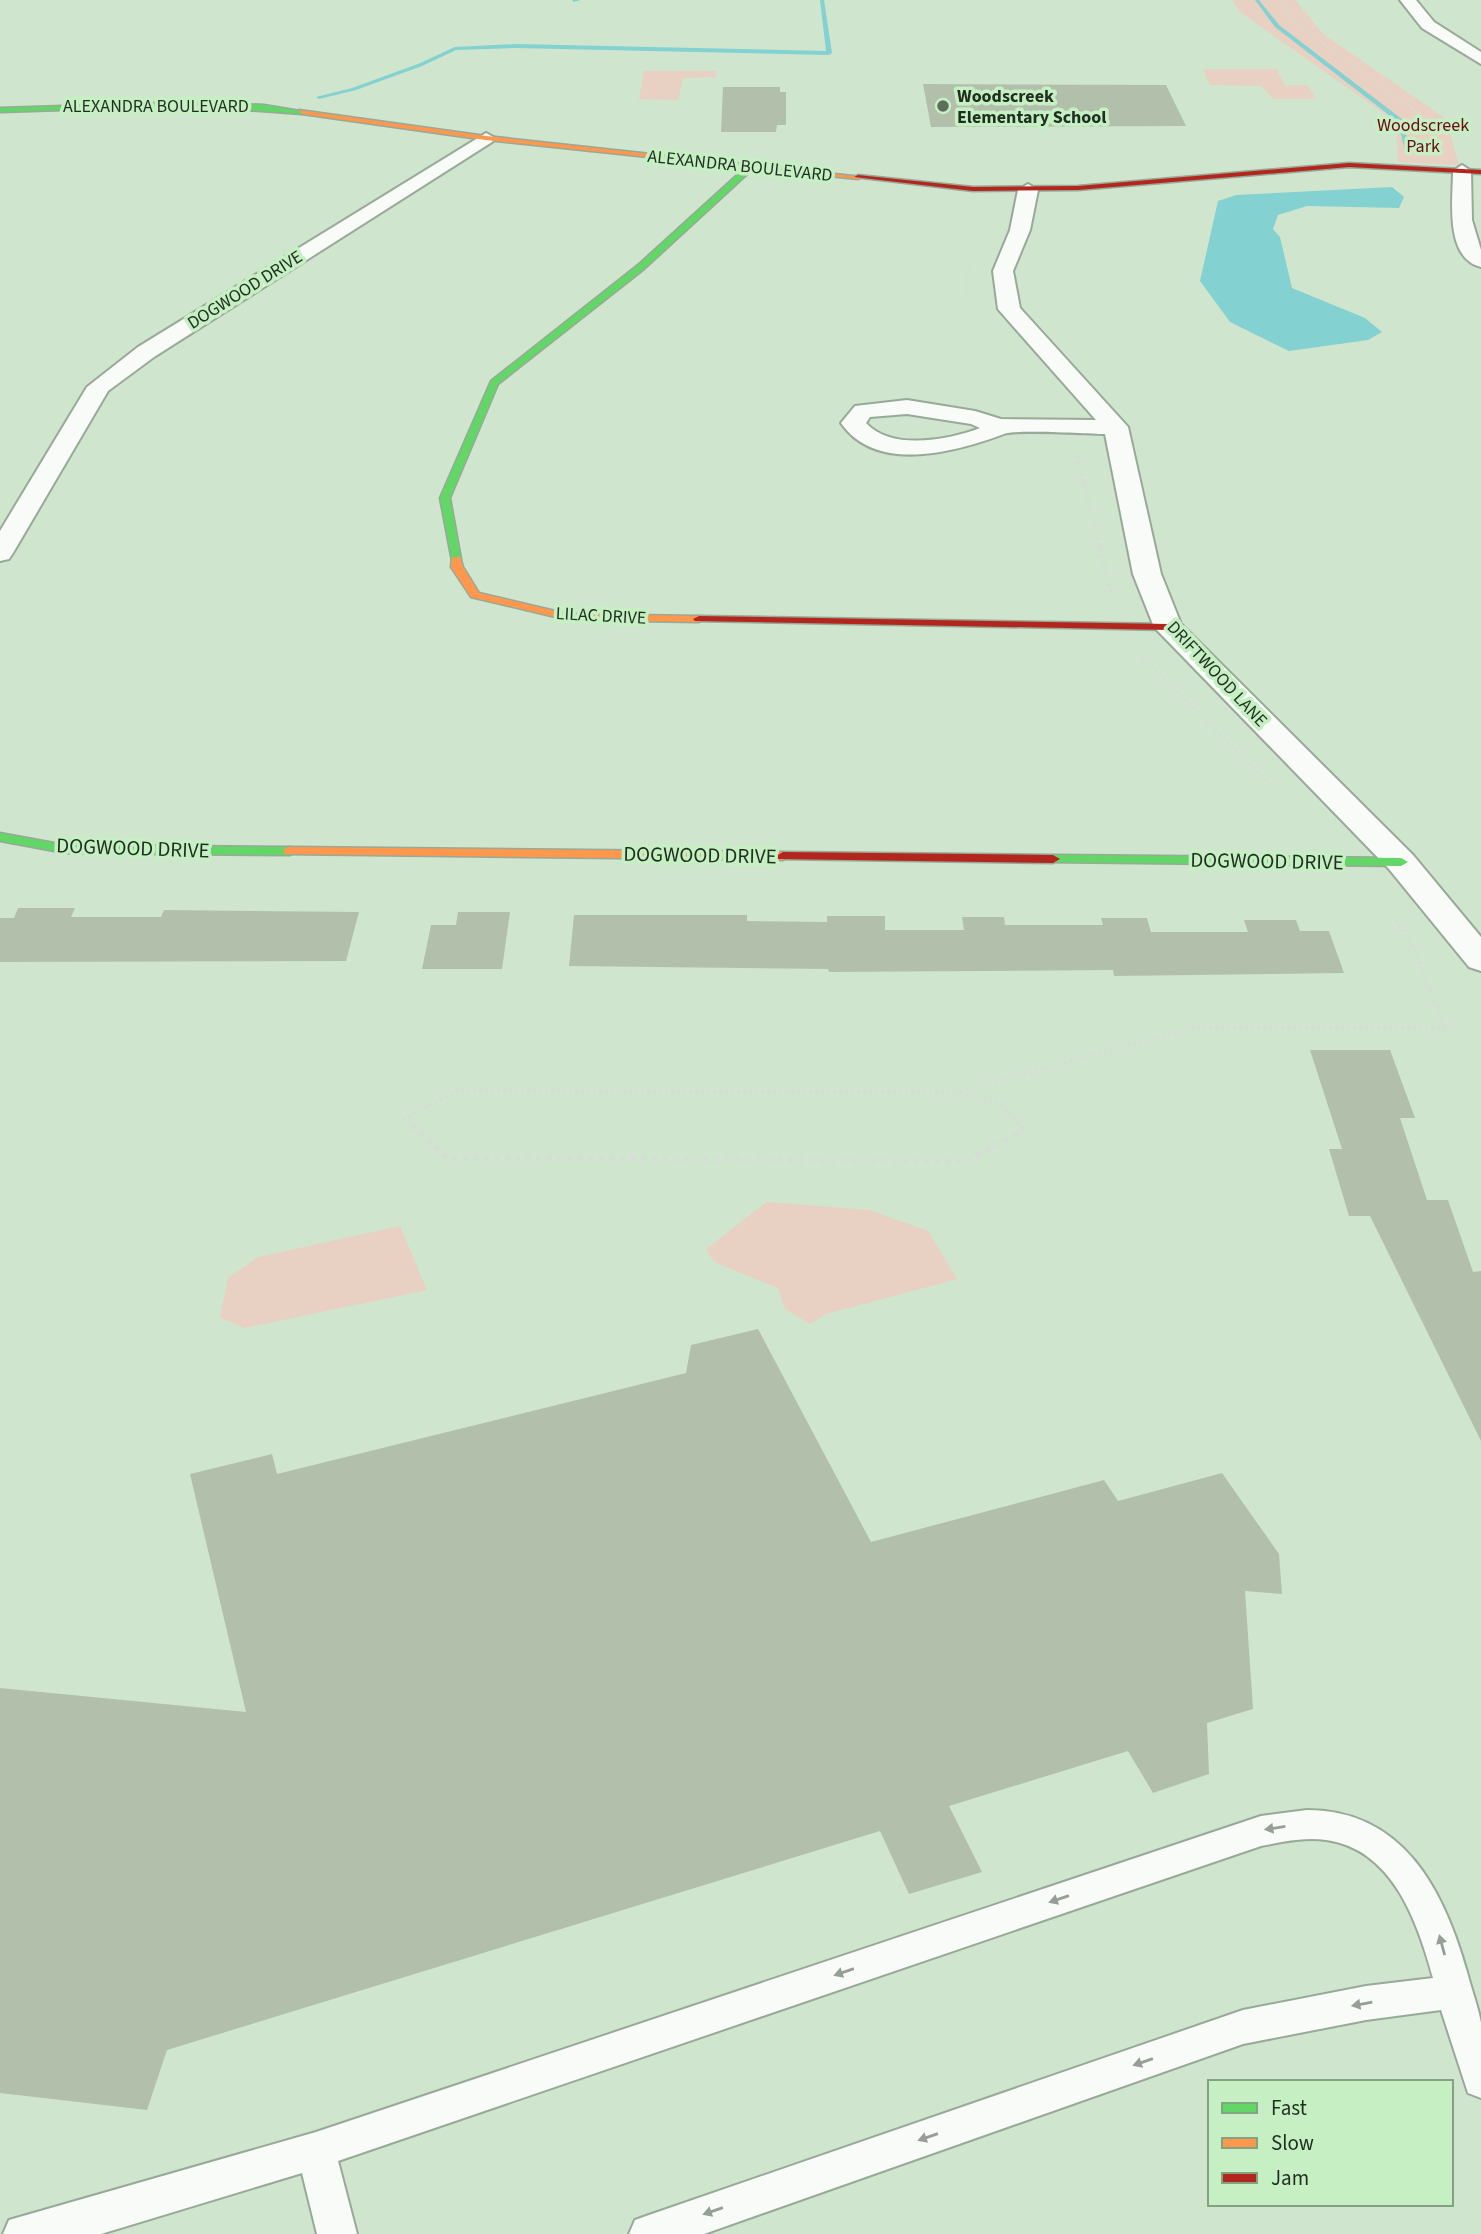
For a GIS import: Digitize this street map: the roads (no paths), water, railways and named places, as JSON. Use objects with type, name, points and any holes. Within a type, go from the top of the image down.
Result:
[{"type":"street","points":[[1408,0],[1428,25],[1481,59]]},
{"type":"street","name":"ALEXANDRA BOULEVARD","points":[[0,110],[185,103],[264,106],[486,138],[899,184],[1028,190],[1078,188],[1301,167],[1372,166],[1471,172]]},
{"type":"street","name":"DOGWOOD DRIVE","points":[[0,553],[99,387],[146,352],[486,138]]},
{"type":"street","name":"LILAC DRIVE","points":[[751,167],[641,267],[494,383],[445,498],[457,567],[475,595],[568,617],[1168,627]]},
{"type":"street","points":[[1471,172],[1465,240],[1474,256],[1481,261]]},
{"type":"street","points":[[1028,190],[1020,230],[1003,271],[1009,309],[1116,427]]},
{"type":"street","points":[[999,426],[993,433],[905,448],[878,443],[863,435],[853,423],[863,411],[907,407],[975,418],[999,426],[1116,427]]},
{"type":"street","name":"DRIFTWOOD LANE","points":[[1116,427],[1147,574],[1168,627],[1401,862],[1481,960]]},
{"type":"street","name":"DOGWOOD DRIVE","points":[[0,837],[65,849],[1401,862]]},
{"type":"lane","points":[[23,2234],[77,2222],[316,2150],[1261,1831],[1298,1825],[1333,1826],[1366,1838],[1407,1872],[1435,1919],[1481,2081]]},
{"type":"lane","points":[[649,2234],[1243,2027],[1366,2003],[1454,1992]]},
{"type":"lane","points":[[316,2150],[337,2234]]},
{"type":"water","points":[[1392,187],[1404,197],[1399,208],[1307,206],[1278,215],[1273,229],[1280,237],[1292,288],[1365,318],[1382,332],[1368,340],[1289,351],[1230,322],[1200,281],[1218,201],[1236,195]]},
{"type":"waterway","points":[[574,1],[578,0]]},
{"type":"waterway","points":[[319,97],[354,89],[455,49],[516,46],[829,53],[822,0]]},
{"type":"waterway","points":[[1257,0],[1277,26],[1401,121],[1408,151]]},
{"type":"place","name":"Woodscreek Elementary School","points":[[943,106]]},
{"type":"park label","name":"Woodscreek Park","points":[[1423,135]]}]
